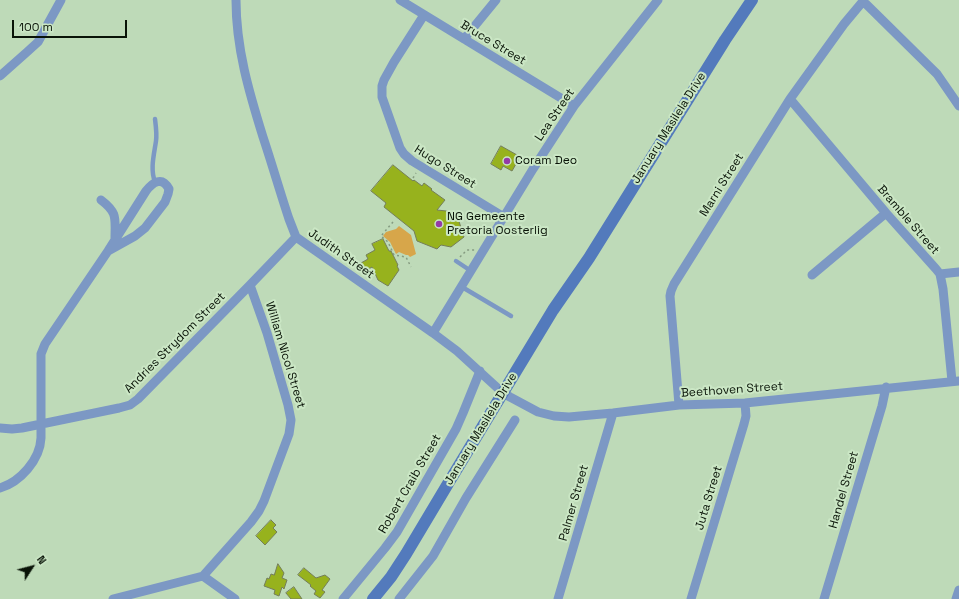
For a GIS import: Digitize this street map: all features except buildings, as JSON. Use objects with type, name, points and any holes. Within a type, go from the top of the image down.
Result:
[{"type":"main road","name":"January Masilela Drive","points":[[373,599],[387,582],[406,554],[506,395],[560,314],[589,258],[725,40],[752,0]]},
{"type":"main road","name":"January Masilela Drive","points":[[381,599],[455,485],[506,395]]},
{"type":"street","points":[[0,76],[38,42],[61,0]]},
{"type":"street","name":"Judith Street","points":[[236,0],[236,15],[246,81],[296,237],[433,333],[480,371],[506,395]]},
{"type":"street","name":"Bruce Street","points":[[400,0],[574,106]]},
{"type":"street","points":[[464,39],[496,0]]},
{"type":"street","name":"Lea Street","points":[[433,333],[574,106],[658,0]]},
{"type":"street","points":[[863,0],[937,74],[959,106]]},
{"type":"street","name":"Marni Street","points":[[679,405],[670,296],[674,284],[790,98],[863,0]]},
{"type":"street","name":"Hugo Street","points":[[424,15],[394,62],[382,86],[382,97],[400,148],[412,161],[504,217]]},
{"type":"street","name":"Bramble Street","points":[[790,98],[886,213],[940,274]]},
{"type":"street","points":[[0,488],[9,485],[23,474],[35,458],[40,448],[41,354],[43,349],[143,195],[155,182],[164,182],[168,186],[167,197],[162,206],[142,231],[108,251]]},
{"type":"street","points":[[101,200],[108,205],[114,214],[115,240]]},
{"type":"street","points":[[812,275],[886,213]]},
{"type":"street","name":"Andries Strydom Street","points":[[0,428],[22,428],[130,405],[167,370],[296,237]]},
{"type":"street","points":[[956,381],[940,274],[959,272]]},
{"type":"street","name":"William Nicol Street","points":[[203,576],[259,511],[266,497],[290,430],[291,420],[288,405],[267,333],[250,285]]},
{"type":"street","name":"Robert Craib Street","points":[[343,599],[388,544],[401,525],[456,429],[480,371]]},
{"type":"street","name":"Beethoven Street","points":[[506,395],[542,413],[554,416],[569,417],[679,405],[745,402],[956,381]]},
{"type":"street","name":"Handel Street","points":[[824,599],[882,406],[886,388]]},
{"type":"street","name":"Juta Street","points":[[691,599],[744,424],[746,416],[745,402]]},
{"type":"street","name":"Palmer Street","points":[[558,599],[613,413]]},
{"type":"street","points":[[399,599],[433,556],[466,498],[515,420]]},
{"type":"street","points":[[113,599],[203,576],[235,599]]},
{"type":"street","points":[[956,599],[959,590]]},
{"type":"lane","points":[[155,119],[156,140],[152,175],[155,182]]},
{"type":"lane","points":[[456,262],[471,272]]},
{"type":"lane","points":[[462,286],[511,316]]},
{"type":"path","points":[[393,222],[381,236],[388,242],[394,255],[406,257],[411,267]]},
{"type":"path","points":[[456,262],[467,250],[475,250],[482,254]]},
{"type":"shaded area","points":[[399,226],[411,235],[416,254],[410,257],[399,252],[396,254],[390,242],[383,236],[386,232],[396,229]]},
{"type":"place","name":"Coram Deo","points":[[507,161]]},
{"type":"place","name":"NG Gemeente Pretoria Oosterlig","points":[[439,224]]}]
